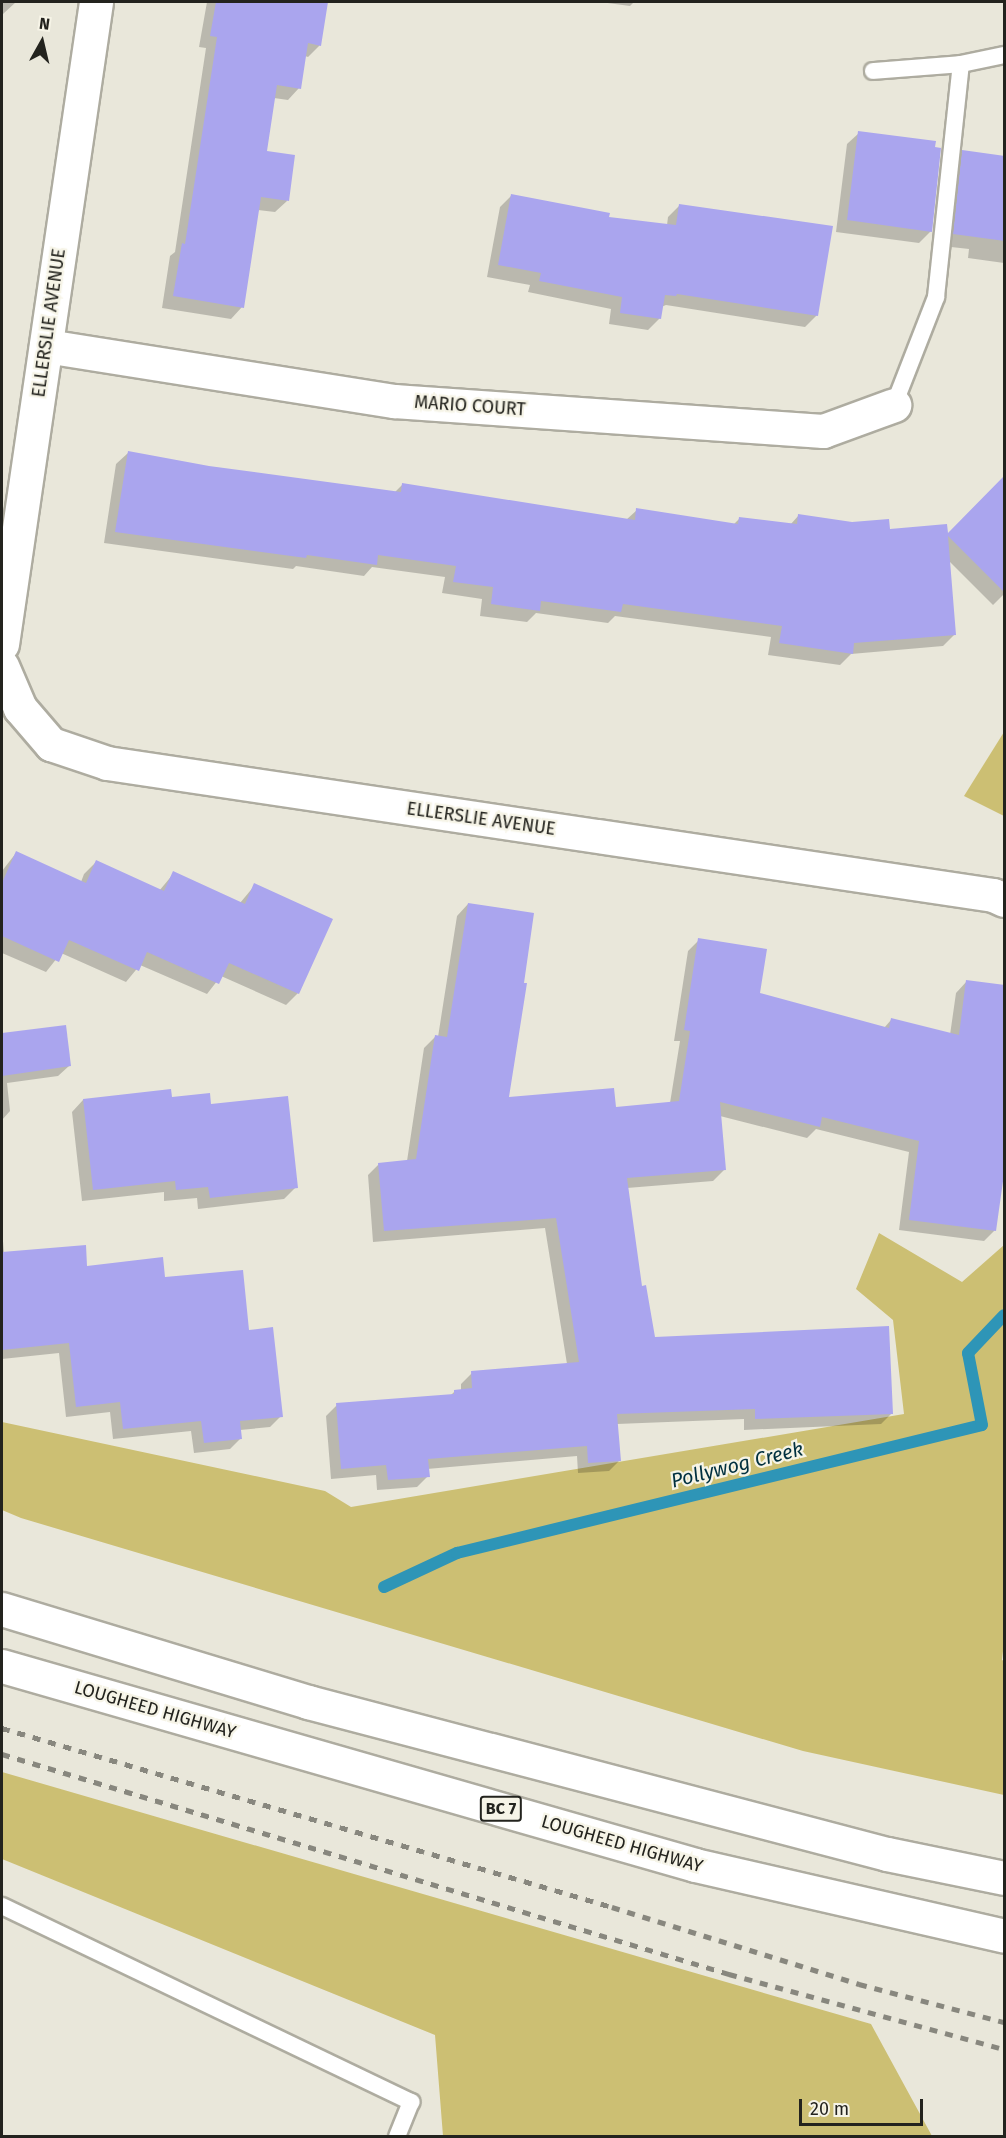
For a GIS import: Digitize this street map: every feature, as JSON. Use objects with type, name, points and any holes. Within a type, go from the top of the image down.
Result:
[{"type":"street","name":"ELLERSLIE AVENUE","points":[[2,644],[5,602],[46,346],[96,2]]},
{"type":"street","name":"MARIO COURT","points":[[46,346],[394,401],[752,426],[823,430],[894,405]]},
{"type":"street","name":"ELLERSLIE AVENUE","points":[[2,666],[20,708],[51,744],[107,763],[993,896],[1005,900]]},
{"type":"street","points":[[2,1609],[308,1702],[887,1854],[1005,1878]]},
{"type":"street","name":"LOUGHEED HIGHWAY","points":[[2,1666],[695,1865],[1005,1936]]},
{"type":"lane","points":[[873,71],[962,63],[1005,55]]},
{"type":"lane","points":[[894,405],[936,297],[962,63]]},
{"type":"lane","points":[[2,1906],[411,2102],[397,2136]]},
{"type":"shaded area","points":[[1004,732],[1004,816],[964,796]]},
{"type":"shaded area","points":[[879,1233],[962,1282],[1004,1245],[1004,1642],[1002,1660],[1004,1661],[1004,1795],[803,1751],[21,1518],[2,1510],[2,1422],[325,1491],[351,1507],[904,1414],[893,1320],[856,1289]]},
{"type":"shaded area","points":[[2,1772],[871,2024],[932,2136],[443,2136],[435,2035],[2,1859]]},
{"type":"building","points":[[216,2],[328,2],[321,46],[308,43],[301,89],[277,85],[267,151],[295,155],[289,201],[261,197],[244,308],[173,296],[182,243],[185,244],[217,37],[210,36]]},
{"type":"building","points":[[858,131],[936,141],[935,147],[941,148],[932,232],[847,220]]},
{"type":"building","points":[[962,150],[1005,156],[1005,241],[953,234]]},
{"type":"building","points":[[511,194],[610,213],[609,217],[676,225],[679,204],[833,226],[818,316],[677,294],[676,296],[665,295],[661,319],[620,313],[622,297],[539,281],[541,273],[498,265]]},
{"type":"building","points":[[128,451],[209,466],[401,492],[402,483],[635,520],[636,508],[738,524],[739,517],[797,524],[798,514],[852,522],[889,519],[890,529],[947,524],[948,533],[1005,475],[1005,593],[948,536],[956,635],[854,643],[853,654],[779,643],[782,626],[623,604],[621,612],[541,601],[540,611],[491,604],[493,587],[453,582],[456,566],[378,555],[377,565],[307,555],[306,558],[115,532]]},
{"type":"building","points":[[16,851],[86,883],[96,860],[164,891],[173,871],[245,904],[254,883],[333,919],[299,994],[229,963],[219,984],[147,952],[139,971],[69,940],[59,962],[2,936],[2,883]]},
{"type":"building","points":[[468,903],[534,913],[524,983],[527,983],[509,1097],[614,1088],[616,1107],[679,1101],[690,1031],[684,1030],[698,938],[767,949],[760,993],[889,1028],[891,1018],[959,1035],[966,980],[1005,985],[1005,1167],[996,1231],[909,1220],[919,1141],[822,1117],[820,1127],[720,1102],[726,1170],[627,1178],[642,1286],[646,1285],[655,1337],[889,1326],[893,1414],[755,1419],[755,1409],[617,1414],[621,1461],[588,1463],[587,1446],[428,1459],[430,1477],[388,1480],[386,1465],[341,1469],[336,1403],[454,1394],[454,1390],[472,1388],[471,1371],[579,1362],[556,1218],[384,1231],[378,1163],[416,1159],[435,1035],[447,1037]]},
{"type":"building","points":[[66,1025],[71,1066],[2,1076],[2,1033]]},
{"type":"building","points":[[171,1089],[172,1097],[210,1093],[211,1104],[288,1096],[298,1188],[210,1198],[208,1187],[176,1190],[175,1181],[93,1190],[83,1099]]},
{"type":"building","points":[[86,1245],[87,1266],[163,1257],[165,1277],[243,1270],[249,1330],[273,1327],[283,1417],[240,1421],[242,1439],[204,1443],[201,1421],[123,1429],[120,1402],[76,1407],[69,1343],[2,1350],[2,1252]]},
{"type":"waterway","name":"Pollywog Creek","points":[[384,1587],[457,1553],[982,1425],[968,1353],[1004,1315]]},
{"type":"railway","points":[[2,1728],[612,1907],[859,1984],[1004,2022]]},
{"type":"railway","points":[[2,1754],[729,1974],[1004,2049]]}]
